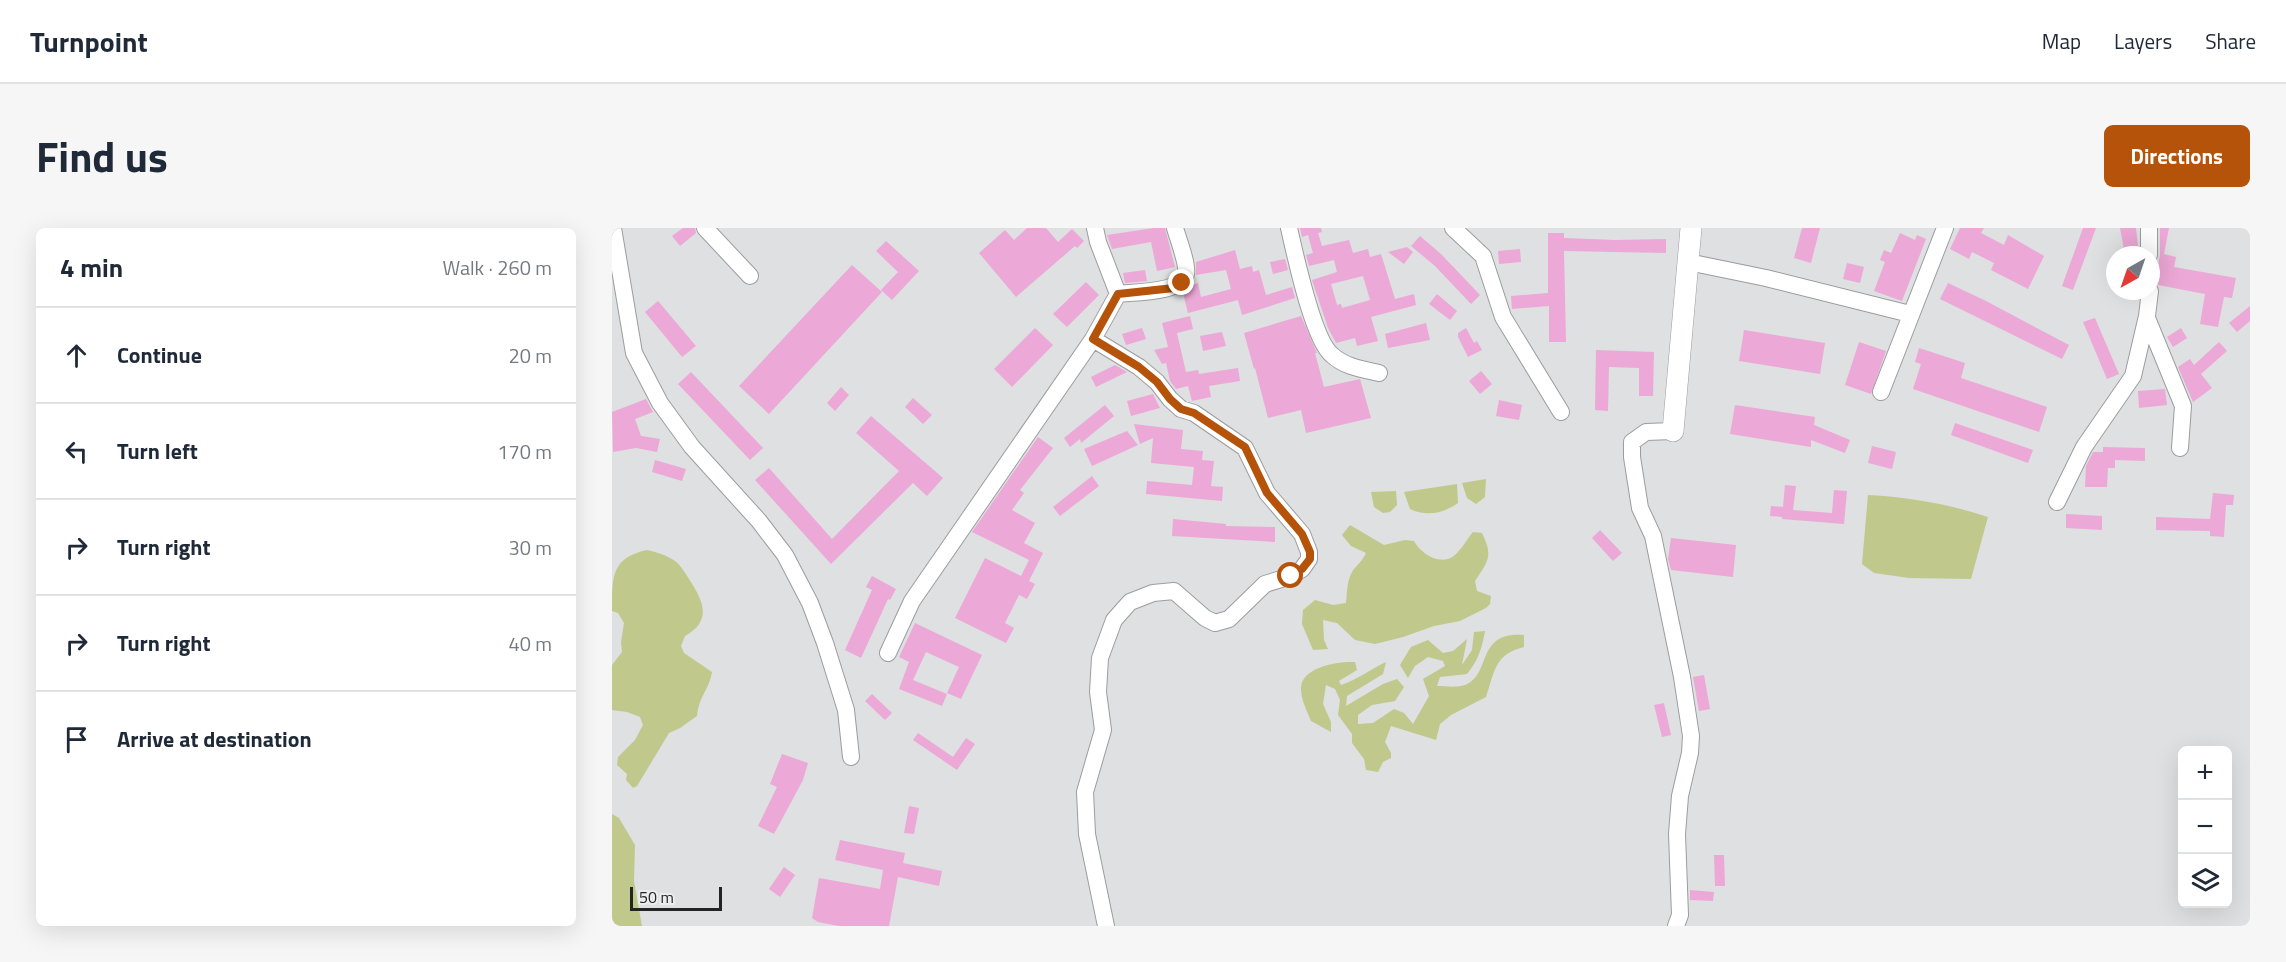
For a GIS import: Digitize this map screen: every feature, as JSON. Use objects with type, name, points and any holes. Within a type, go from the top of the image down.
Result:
[{"type":"main road","points":[[1673,431],[1691,228]]},
{"type":"street","points":[[613,228],[634,353],[660,403],[692,447],[759,521],[785,555],[810,603],[825,643],[846,710],[851,757]]},
{"type":"street","points":[[705,228],[750,276]]},
{"type":"street","points":[[1095,228],[1118,294]]},
{"type":"street","points":[[1118,294],[1174,288],[1182,283],[1186,272],[1175,228]]},
{"type":"street","points":[[1289,228],[1300,275],[1324,348],[1342,362],[1379,373]]},
{"type":"street","points":[[1453,228],[1484,256],[1503,317],[1562,412]]},
{"type":"street","points":[[1881,392],[1945,228]]},
{"type":"street","points":[[2149,228],[2149,246]]},
{"type":"street","points":[[1688,262],[1766,278],[1911,314]]},
{"type":"street","points":[[888,653],[912,602],[1093,339],[1118,294]]},
{"type":"street","points":[[2057,502],[2084,447],[2133,376],[2149,300]]},
{"type":"street","points":[[2147,318],[2183,406],[2180,448]]},
{"type":"street","points":[[1093,339],[1139,367],[1157,382],[1181,409],[1194,413],[1245,447],[1267,493],[1302,534],[1310,552],[1310,559],[1302,569],[1291,576],[1265,584],[1229,619],[1215,623],[1205,618],[1174,591],[1153,593],[1130,602],[1114,620],[1100,658],[1098,692],[1103,730],[1085,792],[1087,834],[1106,926]]},
{"type":"street","points":[[1673,431],[1646,432],[1632,442],[1640,508],[1653,536],[1682,677],[1691,736],[1690,753],[1680,796],[1677,834],[1680,915],[1676,926]]},
{"type":"green space","points":[[1486,479],[1485,497],[1476,504],[1467,498],[1462,483]]},
{"type":"green space","points":[[1457,484],[1458,503],[1435,513],[1423,513],[1410,509],[1404,492]]},
{"type":"green space","points":[[1396,491],[1397,505],[1390,512],[1383,513],[1374,507],[1371,492]]},
{"type":"green space","points":[[1868,495],[1928,502],[1988,517],[1971,579],[1909,578],[1874,573],[1862,564]]},
{"type":"green space","points":[[1350,525],[1384,545],[1405,540],[1414,541],[1426,554],[1444,560],[1455,555],[1473,532],[1482,533],[1488,547],[1488,558],[1475,581],[1477,591],[1491,596],[1490,604],[1460,621],[1434,626],[1375,644],[1355,640],[1337,623],[1323,620],[1324,640],[1328,649],[1313,650],[1302,624],[1303,610],[1315,600],[1333,605],[1346,603],[1350,577],[1366,553],[1351,546],[1342,535]]},
{"type":"green space","points":[[647,550],[665,555],[676,562],[698,595],[703,610],[702,617],[694,630],[685,636],[681,646],[684,653],[712,672],[697,716],[669,733],[637,786],[633,788],[626,780],[627,774],[617,765],[618,757],[635,740],[643,725],[640,717],[612,710],[612,665],[622,652],[624,623],[618,613],[612,611],[613,587],[616,570],[621,563],[635,553]]},
{"type":"green space","points":[[1485,631],[1479,654],[1467,674],[1440,677],[1437,686],[1462,686],[1473,680],[1491,646],[1498,640],[1509,636],[1524,635],[1524,647],[1507,654],[1498,664],[1486,697],[1451,715],[1440,724],[1436,740],[1391,726],[1385,742],[1391,758],[1383,762],[1378,772],[1366,770],[1364,759],[1352,743],[1352,734],[1338,715],[1340,700],[1335,689],[1326,685],[1323,704],[1331,722],[1331,732],[1311,721],[1301,693],[1302,681],[1307,675],[1331,664],[1355,662],[1357,670],[1339,681],[1341,685],[1386,662],[1383,674],[1347,696],[1346,706],[1383,684],[1397,679],[1404,687],[1395,701],[1372,705],[1358,715],[1358,724],[1373,723],[1394,709],[1404,713],[1413,724],[1429,696],[1423,679],[1445,666],[1443,661],[1428,657],[1415,666],[1408,678],[1400,665],[1411,647],[1428,640],[1443,653],[1453,651],[1467,639],[1462,665],[1472,650],[1474,632]]},
{"type":"green space","points":[[612,814],[619,818],[635,845],[634,881],[642,926],[612,926]]},
{"type":"building","points":[[683,228],[695,228],[696,233],[680,246],[672,236]]},
{"type":"building","points":[[1027,228],[1046,228],[1058,242],[1072,229],[1084,241],[1077,248],[1075,246],[1016,297],[979,253],[1005,230],[1014,240]]},
{"type":"building","points":[[1165,228],[1175,267],[1157,271],[1151,242],[1112,249],[1107,235]]},
{"type":"building","points":[[1300,228],[1321,228],[1322,232],[1318,233],[1322,246],[1349,240],[1353,253],[1368,249],[1370,257],[1381,254],[1395,299],[1414,294],[1416,305],[1371,317],[1378,341],[1357,346],[1355,338],[1336,343],[1328,328],[1312,280],[1337,272],[1334,260],[1309,266],[1306,255],[1313,253],[1308,235],[1302,237]],"holes":[[[1363,276],[1370,300],[1342,308],[1341,304],[1337,305],[1331,284]]]},
{"type":"building","points":[[1802,228],[1820,228],[1811,263],[1794,258]]},
{"type":"building","points":[[1960,228],[1984,228],[1981,233],[2004,245],[2008,235],[2044,256],[2028,289],[1991,270],[1994,263],[1972,252],[1969,259],[1950,249]]},
{"type":"building","points":[[2083,228],[2096,228],[2073,290],[2062,286]]},
{"type":"building","points":[[2120,228],[2136,228],[2138,246],[2123,246]]},
{"type":"building","points":[[2160,228],[2169,228],[2164,254],[2176,257],[2174,267],[2236,278],[2232,298],[2224,297],[2218,327],[2200,324],[2205,294],[2160,285]]},
{"type":"building","points":[[1548,233],[1564,233],[1564,238],[1666,239],[1666,253],[1564,251],[1566,342],[1549,342],[1549,306],[1512,309],[1511,296],[1548,293]]},
{"type":"building","points":[[1900,233],[1915,240],[1917,235],[1926,239],[1902,301],[1874,291],[1885,262],[1880,260],[1884,250],[1891,253]]},
{"type":"building","points":[[1420,236],[1441,254],[1480,295],[1471,304],[1435,266],[1411,246]]},
{"type":"building","points":[[886,241],[919,271],[892,300],[881,290],[898,272],[876,251]]},
{"type":"building","points":[[1407,247],[1413,252],[1404,264],[1388,252]]},
{"type":"building","points":[[1520,249],[1521,262],[1499,264],[1498,251]]},
{"type":"building","points":[[1235,250],[1240,269],[1252,266],[1253,272],[1259,270],[1266,295],[1292,287],[1295,298],[1242,315],[1238,300],[1188,313],[1183,293],[1192,285],[1198,283],[1201,297],[1231,289],[1226,270],[1196,275],[1196,262]]},
{"type":"building","points":[[1285,259],[1288,270],[1273,274],[1270,262]]},
{"type":"building","points":[[1847,263],[1864,267],[1860,283],[1843,279]]},
{"type":"building","points":[[852,265],[882,292],[769,414],[739,386]]},
{"type":"building","points":[[1145,270],[1147,281],[1125,283],[1123,273]]},
{"type":"building","points":[[1086,282],[1099,295],[1067,327],[1053,314]]},
{"type":"building","points":[[1948,283],[2069,345],[2062,359],[1940,299]]},
{"type":"building","points":[[1437,294],[1457,311],[1450,320],[1429,304]]},
{"type":"building","points":[[658,301],[696,346],[682,357],[645,312]]},
{"type":"building","points":[[2250,306],[2250,321],[2237,332],[2229,323]]},
{"type":"building","points":[[1190,316],[1193,329],[1177,333],[1186,372],[1198,370],[1199,374],[1238,368],[1240,381],[1209,386],[1211,397],[1192,401],[1188,386],[1176,389],[1170,381],[1166,363],[1162,364],[1154,350],[1168,347],[1162,323]]},
{"type":"building","points":[[1301,316],[1317,353],[1315,353],[1324,387],[1360,379],[1371,418],[1306,433],[1301,410],[1268,418],[1244,333]]},
{"type":"building","points":[[2095,318],[2119,374],[2107,379],[2083,322]]},
{"type":"building","points":[[1426,323],[1430,340],[1388,348],[1385,334]]},
{"type":"building","points":[[1035,328],[1053,345],[1012,387],[994,369]]},
{"type":"building","points":[[1142,328],[1146,339],[1126,345],[1122,334]]},
{"type":"building","points":[[1466,328],[1474,343],[1477,341],[1482,350],[1468,357],[1458,337],[1458,333]]},
{"type":"building","points":[[2181,328],[2187,338],[2173,347],[2167,337]]},
{"type":"building","points":[[1744,330],[1825,343],[1820,374],[1739,361]]},
{"type":"building","points":[[1222,332],[1226,346],[1203,351],[1200,336]]},
{"type":"building","points":[[1859,342],[1886,351],[1871,394],[1845,385]]},
{"type":"building","points":[[2219,342],[2227,351],[2201,374],[2212,388],[2193,402],[2178,367],[2190,359],[2194,365]]},
{"type":"building","points":[[1919,348],[1965,363],[1961,378],[2047,407],[2039,432],[1913,389],[1921,364],[1915,362]]},
{"type":"building","points":[[1596,350],[1654,352],[1653,396],[1639,396],[1639,368],[1609,367],[1608,411],[1595,410]]},
{"type":"building","points":[[1115,365],[1127,372],[1096,387],[1091,377]]},
{"type":"building","points":[[1481,371],[1492,384],[1480,394],[1469,381]]},
{"type":"building","points":[[691,372],[763,448],[750,460],[678,384]]},
{"type":"building","points":[[841,387],[849,395],[835,411],[827,403]]},
{"type":"building","points":[[2165,389],[2167,405],[2139,408],[2138,391]]},
{"type":"building","points":[[1153,394],[1160,408],[1131,416],[1127,401]]},
{"type":"building","points":[[913,398],[932,415],[923,424],[905,407]]},
{"type":"building","points":[[646,399],[653,412],[635,419],[641,436],[660,439],[657,452],[636,448],[613,452],[612,412]]},
{"type":"building","points":[[1499,400],[1522,405],[1519,420],[1496,416]]},
{"type":"building","points":[[1105,405],[1114,416],[1081,443],[1080,439],[1070,447],[1064,438]]},
{"type":"building","points":[[1735,405],[1815,417],[1814,425],[1850,440],[1845,453],[1811,440],[1811,447],[1730,434]]},
{"type":"building","points":[[871,416],[943,478],[927,496],[913,483],[831,564],[755,480],[769,468],[832,539],[899,471],[856,433]]},
{"type":"building","points":[[1955,423],[2033,450],[2028,463],[1951,435]]},
{"type":"building","points":[[1134,424],[1183,430],[1181,449],[1203,451],[1202,460],[1214,461],[1211,486],[1223,487],[1222,501],[1146,494],[1147,481],[1192,485],[1194,467],[1151,463],[1153,438],[1140,444]]},
{"type":"building","points":[[1127,431],[1138,445],[1092,466],[1084,449]]},
{"type":"building","points":[[1038,437],[1053,448],[1020,490],[1024,493],[1012,510],[1035,523],[1024,543],[1043,553],[1029,581],[1035,584],[1027,599],[1019,595],[1005,623],[1014,628],[1006,643],[955,618],[985,558],[1021,576],[1029,560],[972,532]]},
{"type":"building","points":[[1872,446],[1896,452],[1892,469],[1868,463]]},
{"type":"building","points":[[2103,447],[2145,448],[2145,461],[2115,460],[2115,468],[2108,468],[2107,487],[2085,487],[2086,466],[2093,452],[2103,452]]},
{"type":"building","points":[[655,460],[686,469],[682,481],[652,472]]},
{"type":"building","points":[[1092,476],[1099,486],[1060,516],[1053,507]]},
{"type":"building","points":[[1785,485],[1796,486],[1793,510],[1832,513],[1834,490],[1847,491],[1844,524],[1770,516],[1771,506],[1783,507]]},
{"type":"building","points":[[2213,493],[2234,495],[2233,505],[2226,505],[2224,537],[2210,536],[2210,531],[2156,530],[2156,517],[2210,519]]},
{"type":"building","points":[[2066,514],[2102,516],[2102,530],[2066,528]]},
{"type":"building","points":[[1173,519],[1226,524],[1226,526],[1275,527],[1275,542],[1172,536]]},
{"type":"building","points":[[1600,530],[1622,553],[1613,561],[1592,538]]},
{"type":"building","points":[[1671,538],[1736,545],[1733,577],[1671,570],[1668,559]]},
{"type":"building","points":[[872,576],[896,589],[890,600],[888,599],[861,658],[845,650],[872,590],[866,587]]},
{"type":"building","points":[[915,623],[982,655],[961,699],[947,693],[959,667],[926,652],[913,680],[947,694],[942,706],[899,689],[909,662],[899,657]]},
{"type":"building","points":[[1704,675],[1710,709],[1699,711],[1693,677]]},
{"type":"building","points":[[872,694],[892,713],[885,720],[865,701]]},
{"type":"building","points":[[1664,703],[1671,735],[1662,737],[1654,705]]},
{"type":"building","points":[[918,733],[953,757],[966,738],[975,744],[957,770],[913,740]]},
{"type":"building","points":[[782,754],[808,763],[803,780],[774,834],[758,826],[777,787],[770,784]]},
{"type":"building","points":[[909,806],[919,808],[914,834],[904,833]]},
{"type":"building","points":[[840,840],[905,853],[903,863],[942,871],[939,886],[898,877],[889,926],[839,926],[818,922],[812,918],[819,878],[880,889],[883,870],[835,860]]},
{"type":"building","points":[[1714,855],[1724,855],[1725,886],[1715,886]]},
{"type":"building","points":[[784,867],[795,875],[780,897],[769,889]]},
{"type":"building","points":[[1690,890],[1714,892],[1713,901],[1690,900]]},
{"type":"route","points":[[1182,283],[1174,288],[1118,294],[1093,339],[1139,367],[1157,382],[1181,409],[1194,413],[1245,447],[1267,493],[1302,534],[1310,552],[1310,559],[1302,569],[1291,576]]}]
